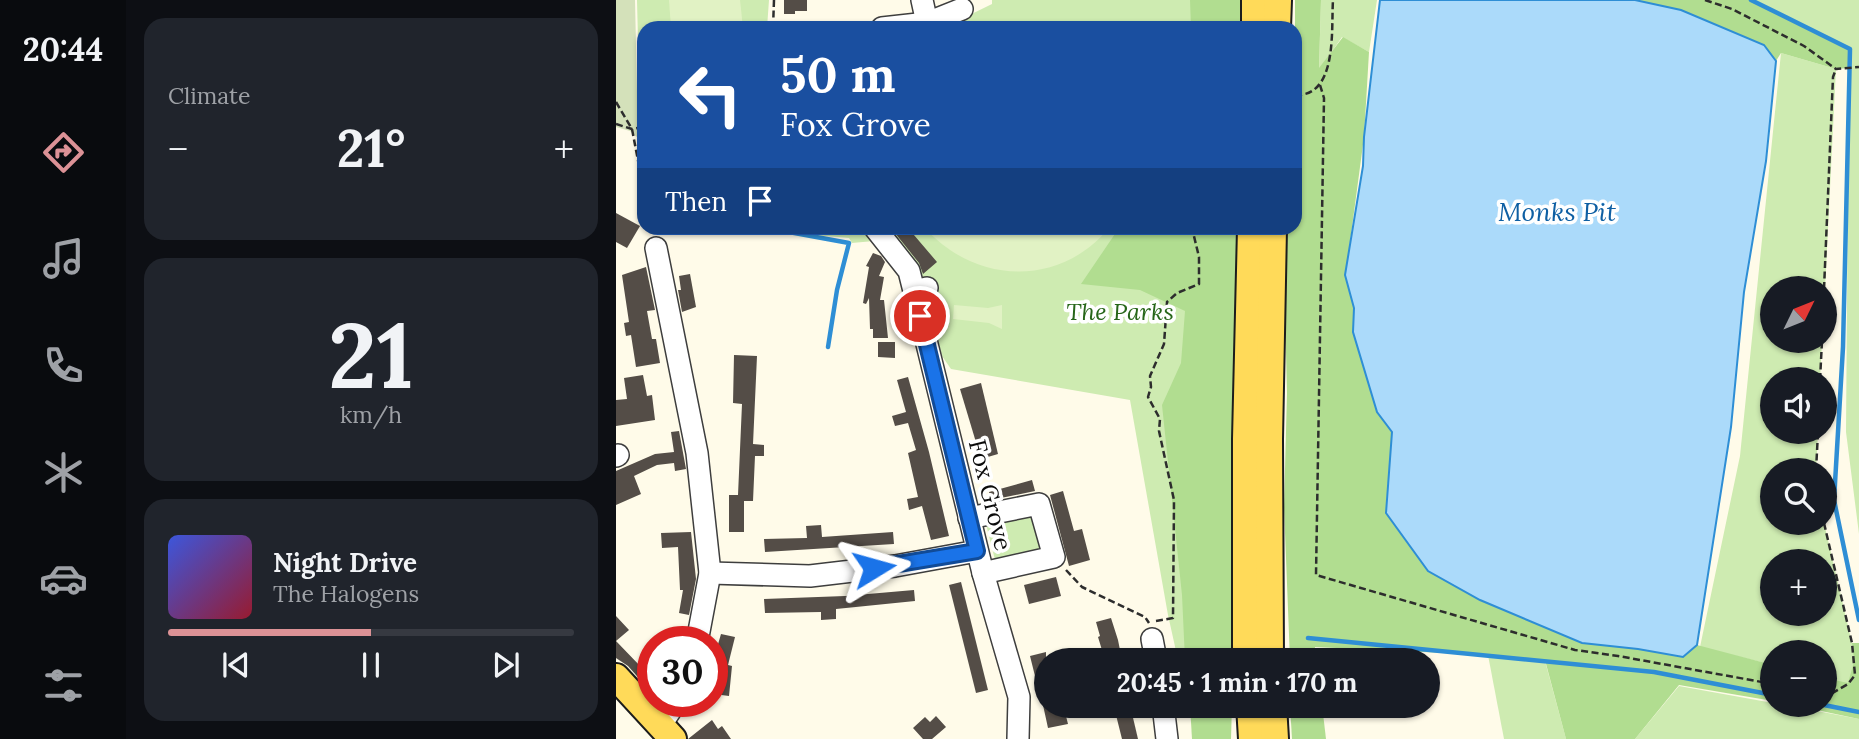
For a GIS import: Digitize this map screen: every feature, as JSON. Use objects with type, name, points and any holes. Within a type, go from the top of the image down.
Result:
[{"type":"main road","points":[[1255,0],[1255,21]]},
{"type":"main road","points":[[1277,21],[1278,0]]},
{"type":"main road","points":[[1247,648],[1245,439],[1251,235]]},
{"type":"main road","points":[[1270,648],[1269,439],[1273,235]]},
{"type":"main road","points":[[616,677],[667,732]]},
{"type":"main road","points":[[1251,718],[1252,739]]},
{"type":"main road","points":[[1274,718],[1275,739]]},
{"type":"street","points":[[922,0],[927,21]]},
{"type":"street","points":[[932,21],[962,9]]},
{"type":"street","name":"Fox Grove","points":[[881,235],[920,289],[969,519],[1018,697],[1017,731]]},
{"type":"street","points":[[656,248],[697,453],[710,573],[700,626]]},
{"type":"street","points":[[969,519],[1039,504],[1054,557],[982,573]]},
{"type":"street","points":[[710,573],[810,576],[895,566],[977,551]]},
{"type":"street","points":[[1165,718],[1167,739]]},
{"type":"path","points":[[773,21],[774,0]]},
{"type":"path","points":[[1302,96],[1320,85],[1329,62],[1333,0]]},
{"type":"path","points":[[1705,0],[1732,9],[1804,46],[1836,69],[1859,67]]},
{"type":"path","points":[[1825,276],[1833,77],[1836,69]]},
{"type":"path","points":[[1320,85],[1324,98],[1316,575],[1575,650],[1760,682]]},
{"type":"path","points":[[616,102],[632,128],[637,155]]},
{"type":"path","points":[[616,124],[637,128]]},
{"type":"path","points":[[1153,641],[1173,618],[1174,500],[1159,430],[1160,419],[1148,397],[1150,376],[1164,344],[1167,302],[1177,293],[1199,284],[1199,257],[1194,235]]},
{"type":"path","points":[[1828,535],[1852,643],[1855,675],[1848,684],[1837,690]]},
{"type":"path","points":[[1054,557],[1082,587],[1145,617],[1153,641]]},
{"type":"green space","points":[[616,0],[635,0],[637,137],[630,131],[616,127]]},
{"type":"green space","points":[[637,0],[769,0],[768,21],[638,21]]},
{"type":"green space","points":[[669,0],[740,0],[742,21],[670,21]]},
{"type":"green space","points":[[992,0],[1214,0],[1214,21],[957,21],[992,4]]},
{"type":"green space","points":[[1190,0],[1242,0],[1242,21],[1191,21]]},
{"type":"green space","points":[[1295,0],[1321,0],[1319,68],[1343,37],[1369,52],[1364,137],[1346,272],[1354,308],[1353,332],[1377,412],[1392,432],[1386,507],[1428,571],[1480,600],[1582,643],[1682,657],[1697,645],[1760,662],[1760,699],[1679,685],[1635,739],[1566,739],[1545,660],[1440,653],[1440,648],[1290,648],[1284,507],[1287,393],[1283,235],[1302,235],[1302,21],[1295,21]]},
{"type":"green space","points":[[1321,0],[1377,0],[1369,52],[1342,37],[1319,70]]},
{"type":"green space","points":[[1635,0],[1753,0],[1850,49],[1849,68],[1836,69],[1781,53],[1776,61],[1764,45]]},
{"type":"green space","points":[[1751,0],[1859,0],[1859,534],[1846,432],[1849,50]]},
{"type":"green space","points":[[1781,53],[1836,69],[1826,276],[1760,276],[1760,354],[1821,354],[1821,367],[1760,367],[1760,444],[1817,444],[1817,458],[1760,458],[1760,535],[1827,535],[1830,549],[1760,549],[1760,626],[1837,626],[1837,579],[1852,643],[1855,675],[1848,684],[1837,681],[1837,640],[1760,640],[1760,662],[1700,647],[1740,456]]},
{"type":"green space","name":"The Parks","points":[[814,235],[881,235],[874,241],[852,243],[849,238]]},
{"type":"green space","name":"The Parks","points":[[888,235],[1210,235],[1202,648],[1175,648],[1130,400],[951,369],[942,356],[922,275]]},
{"type":"green space","points":[[932,235],[1102,235],[1089,248],[1066,261],[1042,269],[1017,272],[968,260],[945,247]]},
{"type":"green space","points":[[1114,235],[1237,235],[1232,648],[1184,648],[1182,595],[1162,405],[1181,363],[1185,311],[1140,290],[1081,284]]},
{"type":"green space","points":[[954,305],[988,308],[1002,305],[1002,329],[989,323],[953,319]]},
{"type":"green space","points":[[1037,508],[1050,554],[997,568],[985,520]]},
{"type":"green space","points":[[1852,643],[1859,643],[1859,719],[1837,714],[1837,681],[1848,683],[1854,662]]},
{"type":"green space","points":[[1488,655],[1545,661],[1566,739],[1504,739]]},
{"type":"green space","points":[[1679,686],[1760,701],[1760,717],[1837,717],[1837,715],[1859,719],[1859,739],[1635,739]]},
{"type":"green space","points":[[1191,718],[1232,718],[1231,739],[1192,739]]},
{"type":"green space","points":[[1291,718],[1324,718],[1326,739],[1292,739]]},
{"type":"water","name":"Monks Pit","points":[[1380,0],[1635,0],[1681,10],[1764,45],[1776,61],[1766,161],[1744,292],[1731,427],[1697,645],[1683,657],[1582,643],[1480,600],[1428,571],[1386,513],[1392,432],[1377,412],[1353,332],[1354,308],[1345,275],[1363,166]]},
{"type":"building","points":[[784,0],[807,0],[807,11],[784,14]]},
{"type":"building","points":[[616,213],[637,224],[637,231],[627,248],[616,242]]},
{"type":"building","points":[[897,235],[914,235],[937,262],[923,274],[919,263]]},
{"type":"building","points":[[873,253],[881,256],[885,262],[879,276],[884,277],[880,300],[884,300],[888,338],[873,338],[869,298],[866,304],[863,303],[869,267],[866,266]]},
{"type":"building","points":[[646,267],[655,310],[647,311],[660,363],[636,367],[631,335],[626,336],[624,323],[629,322],[622,275]]},
{"type":"building","points":[[690,274],[696,307],[682,312],[678,290],[681,290],[679,276]]},
{"type":"building","points":[[878,342],[895,342],[895,358],[878,357]]},
{"type":"building","points":[[734,355],[757,356],[753,444],[764,445],[764,456],[755,456],[753,501],[744,501],[744,532],[729,532],[729,495],[738,495],[742,404],[733,403]]},
{"type":"building","points":[[643,375],[647,396],[652,395],[655,420],[616,426],[616,400],[627,399],[624,378]]},
{"type":"building","points":[[908,377],[949,536],[931,540],[922,506],[909,510],[907,499],[918,497],[908,453],[916,450],[908,423],[895,426],[892,416],[906,412],[897,380]]},
{"type":"building","points":[[981,383],[998,454],[981,459],[960,389]]},
{"type":"building","points":[[679,431],[686,469],[675,471],[674,463],[657,465],[634,476],[641,494],[616,505],[616,471],[655,454],[674,452],[671,432]]},
{"type":"building","points":[[1032,480],[1035,491],[991,500],[989,492]]},
{"type":"building","points":[[1063,491],[1074,531],[1082,529],[1090,560],[1069,566],[1050,495]]},
{"type":"building","points":[[821,525],[822,537],[893,532],[894,544],[765,552],[764,539],[807,538],[806,526]]},
{"type":"building","points":[[691,532],[696,579],[689,615],[679,613],[683,590],[680,590],[678,547],[662,548],[661,533]]},
{"type":"building","points":[[1056,577],[1061,596],[1029,604],[1024,585]]},
{"type":"building","points":[[961,582],[988,690],[976,693],[949,585]]},
{"type":"building","points":[[914,590],[915,601],[836,609],[836,619],[821,620],[821,612],[765,613],[764,599]]},
{"type":"building","points":[[616,616],[629,630],[616,641]]},
{"type":"building","points":[[1111,618],[1120,648],[1101,648],[1096,622]]},
{"type":"building","points":[[728,636],[735,637],[728,665]]},
{"type":"building","points":[[616,641],[637,663],[637,676],[628,666],[616,658]]},
{"type":"building","points":[[1034,655],[1034,672],[1030,656]]},
{"type":"building","points":[[728,665],[732,666],[728,696]]},
{"type":"building","points":[[936,716],[946,727],[932,739],[923,739],[913,728],[925,717],[930,722]]},
{"type":"building","points":[[1046,718],[1066,718],[1068,724],[1048,728]]},
{"type":"building","points":[[1117,718],[1133,718],[1138,739],[1122,739]]},
{"type":"building","points":[[712,720],[718,729],[722,726],[731,739],[688,739]]},
{"type":"waterway","points":[[1751,0],[1850,49],[1843,347],[1834,500],[1859,620]]},
{"type":"waterway","points":[[805,235],[849,243],[837,290],[828,347]]},
{"type":"waterway","points":[[1308,638],[1654,672],[1760,692]]},
{"type":"waterway","points":[[1837,708],[1859,712]]},
{"type":"route","points":[[874,568],[977,551],[920,316]]}]
